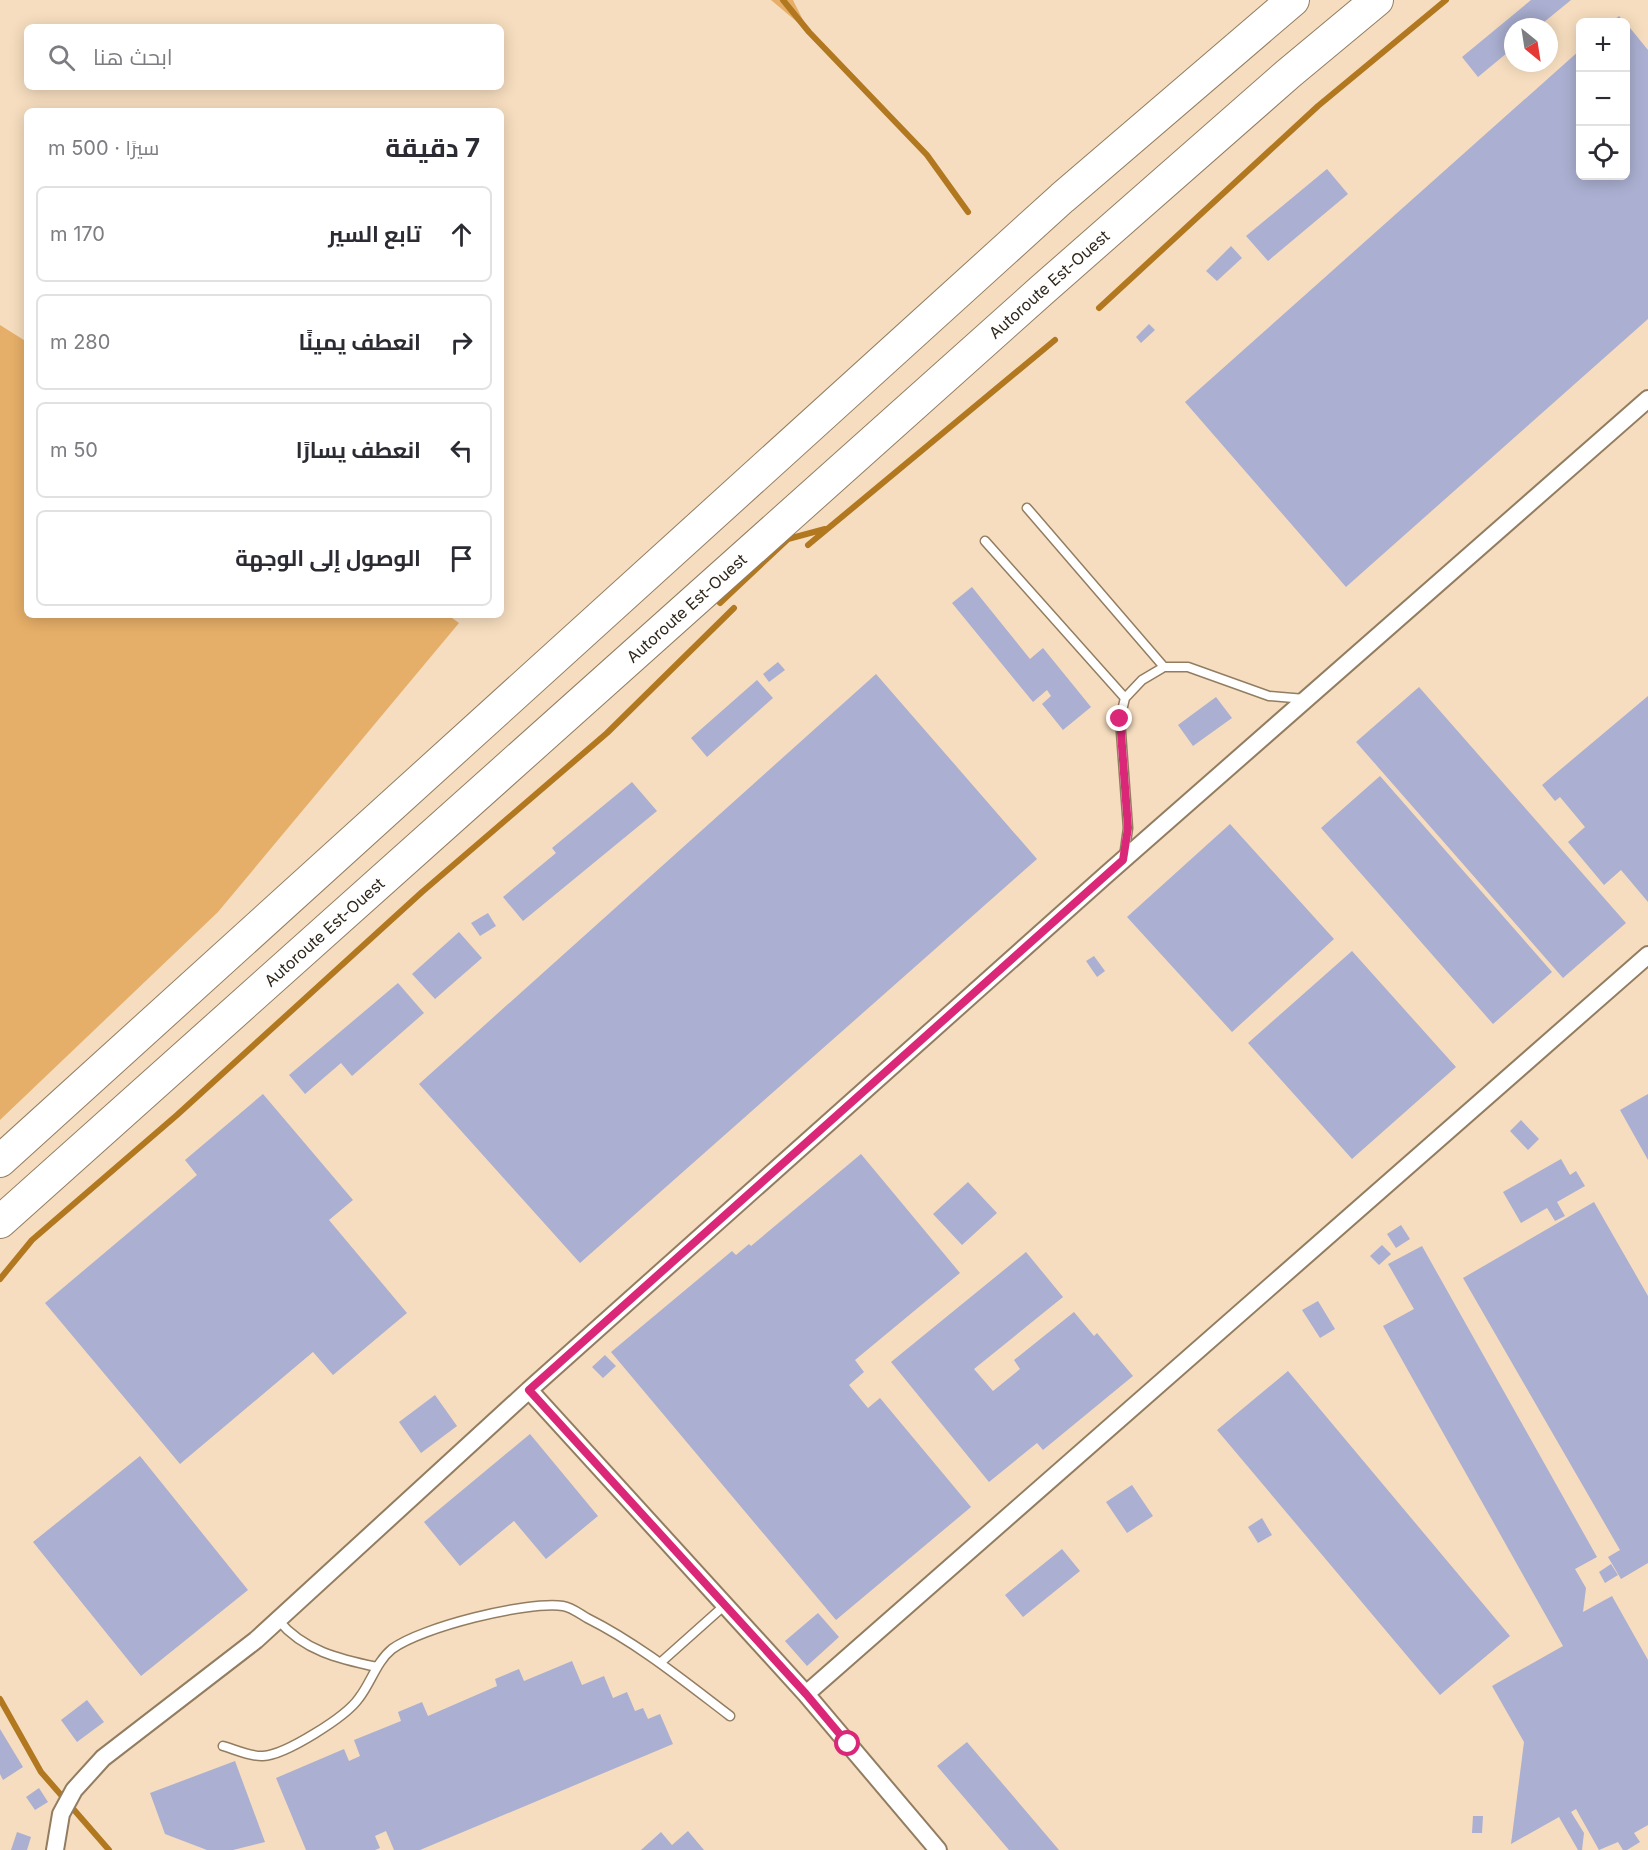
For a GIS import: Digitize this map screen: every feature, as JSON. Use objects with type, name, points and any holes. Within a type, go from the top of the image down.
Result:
[{"type":"highway","points":[[0,1161],[1062,198],[1293,0]]},
{"type":"highway","name":"Autoroute Est-Ouest","points":[[0,1222],[1042,290],[1288,74],[1377,0]]},
{"type":"street","points":[[55,1850],[61,1814],[74,1790],[103,1758],[256,1640],[529,1390],[1123,860],[1648,399]]},
{"type":"street","points":[[806,1694],[1648,955]]},
{"type":"street","points":[[529,1390],[806,1694],[938,1850]]},
{"type":"lane","points":[[1027,508],[1164,667]]},
{"type":"lane","points":[[985,541],[1125,698]]},
{"type":"lane","points":[[1123,860],[1128,828],[1120,719],[1125,698],[1142,680],[1164,667],[1188,667],[1269,696],[1306,699]]},
{"type":"lane","points":[[660,1663],[725,1605]]},
{"type":"lane","points":[[223,1746],[263,1756],[301,1741],[334,1722],[358,1700],[377,1666],[392,1650],[428,1630],[527,1608],[564,1606],[603,1626],[660,1663],[730,1716]]},
{"type":"lane","points":[[278,1620],[291,1636],[309,1647],[342,1660],[377,1666]]},
{"type":"shaded area","points":[[771,0],[793,0],[809,32]]},
{"type":"shaded area","points":[[0,325],[24,340],[24,618],[452,618],[459,623],[218,912],[0,1120]]},
{"type":"building","points":[[1531,0],[1571,0],[1549,18],[1509,18]]},
{"type":"building","points":[[1504,22],[1504,55],[1478,77],[1462,57]]},
{"type":"building","points":[[1630,28],[1648,50],[1648,319],[1346,587],[1185,402],[1576,54],[1576,180],[1630,180]]},
{"type":"building","points":[[1327,169],[1348,194],[1268,261],[1246,236]]},
{"type":"building","points":[[1231,246],[1242,258],[1217,281],[1206,271]]},
{"type":"building","points":[[1149,324],[1155,330],[1141,343],[1136,337]]},
{"type":"building","points":[[972,587],[1030,659],[1043,648],[1091,707],[1063,730],[1042,704],[1051,696],[1047,690],[1033,702],[952,603]]},
{"type":"building","points":[[778,662],[785,670],[769,682],[763,674]]},
{"type":"building","points":[[876,674],[1037,859],[580,1263],[419,1084]]},
{"type":"building","points":[[757,680],[773,698],[707,757],[691,738]]},
{"type":"building","points":[[1419,687],[1626,923],[1563,978],[1356,742]]},
{"type":"building","points":[[1648,696],[1648,902],[1621,870],[1604,885],[1568,842],[1585,827],[1560,797],[1555,801],[1542,785]]},
{"type":"building","points":[[1216,697],[1232,718],[1193,746],[1178,725]]},
{"type":"building","points":[[1380,776],[1552,972],[1493,1024],[1321,828]]},
{"type":"building","points":[[632,782],[657,811],[523,921],[503,897],[556,853],[552,848]]},
{"type":"building","points":[[1230,824],[1334,939],[1232,1032],[1127,917]]},
{"type":"building","points":[[488,913],[496,926],[480,936],[471,923]]},
{"type":"building","points":[[459,932],[482,958],[435,999],[412,974]]},
{"type":"building","points":[[1352,951],[1456,1067],[1352,1159],[1248,1043]]},
{"type":"building","points":[[1094,956],[1105,971],[1097,977],[1086,961]]},
{"type":"building","points":[[398,983],[424,1013],[352,1076],[341,1063],[305,1094],[289,1075]]},
{"type":"building","points":[[263,1094],[353,1200],[329,1220],[407,1313],[333,1375],[313,1352],[180,1464],[45,1303],[197,1175],[185,1160]]},
{"type":"building","points":[[1648,1094],[1648,1160],[1620,1110]]},
{"type":"building","points":[[1521,1120],[1539,1139],[1528,1150],[1510,1131]]},
{"type":"building","points":[[861,1154],[960,1273],[855,1360],[864,1372],[849,1385],[868,1408],[880,1398],[971,1507],[836,1620],[611,1352],[732,1251],[736,1255],[749,1244],[751,1246]]},
{"type":"building","points":[[1561,1159],[1570,1175],[1576,1171],[1585,1186],[1557,1202],[1565,1216],[1555,1221],[1547,1208],[1521,1223],[1503,1192]]},
{"type":"building","points":[[968,1182],[997,1213],[962,1245],[933,1214]]},
{"type":"building","points":[[1594,1202],[1648,1296],[1648,1563],[1621,1579],[1608,1557],[1620,1550],[1463,1278]]},
{"type":"building","points":[[1401,1225],[1410,1239],[1396,1248],[1387,1234]]},
{"type":"building","points":[[1382,1245],[1391,1254],[1379,1265],[1370,1256]]},
{"type":"building","points":[[1422,1246],[1597,1557],[1575,1569],[1586,1588],[1583,1612],[1612,1596],[1648,1660],[1648,1825],[1634,1833],[1640,1842],[1627,1850],[1623,1850],[1618,1842],[1599,1850],[1576,1809],[1571,1812],[1584,1833],[1582,1850],[1578,1850],[1559,1817],[1511,1844],[1524,1742],[1492,1686],[1563,1646],[1383,1326],[1414,1309],[1388,1264]]},
{"type":"building","points":[[1026,1252],[1063,1297],[974,1369],[993,1391],[1020,1369],[1014,1360],[1074,1312],[1094,1336],[1097,1333],[1133,1376],[1043,1450],[1037,1443],[989,1482],[891,1362]]},
{"type":"building","points":[[1318,1301],[1335,1329],[1320,1338],[1302,1310]]},
{"type":"building","points":[[605,1355],[616,1366],[603,1378],[592,1367]]},
{"type":"building","points":[[1288,1371],[1510,1636],[1440,1695],[1217,1430]]},
{"type":"building","points":[[435,1395],[457,1426],[421,1453],[399,1422]]},
{"type":"building","points":[[530,1434],[598,1516],[546,1559],[514,1521],[460,1566],[424,1522]]},
{"type":"building","points":[[140,1456],[248,1590],[141,1676],[33,1542]]},
{"type":"building","points":[[1132,1485],[1153,1516],[1127,1533],[1106,1502]]},
{"type":"building","points":[[1262,1518],[1272,1535],[1258,1543],[1248,1527]]},
{"type":"building","points":[[1062,1549],[1080,1571],[1023,1617],[1005,1595]]},
{"type":"building","points":[[1611,1564],[1618,1575],[1605,1583],[1599,1572]]},
{"type":"building","points":[[818,1613],[839,1637],[807,1666],[785,1641]]},
{"type":"building","points":[[572,1661],[582,1685],[604,1676],[613,1698],[627,1692],[635,1711],[643,1708],[648,1719],[660,1714],[673,1744],[420,1850],[394,1850],[386,1831],[375,1836],[380,1848],[375,1850],[306,1850],[276,1778],[344,1749],[349,1761],[360,1756],[354,1740],[401,1721],[398,1712],[422,1702],[428,1716],[497,1686],[495,1679],[519,1669],[524,1681]]},
{"type":"building","points":[[87,1700],[104,1722],[77,1742],[61,1720]]},
{"type":"building","points":[[0,1729],[23,1767],[3,1780],[0,1774]]},
{"type":"building","points":[[967,1742],[1059,1850],[1009,1850],[937,1766]]},
{"type":"building","points":[[235,1761],[265,1842],[233,1850],[207,1850],[165,1834],[150,1793]]},
{"type":"building","points":[[39,1788],[48,1802],[35,1810],[26,1797]]},
{"type":"building","points":[[1473,1816],[1483,1816],[1482,1833],[1472,1833]]},
{"type":"building","points":[[688,1831],[704,1850],[641,1850],[661,1832],[672,1845]]},
{"type":"building","points":[[17,1832],[31,1837],[27,1850],[11,1850]]},
{"type":"waterway","points":[[783,0],[809,32],[927,155],[968,212]]},
{"type":"waterway","points":[[1099,308],[1318,106],[1446,0]]},
{"type":"waterway","points":[[808,545],[1055,340]]},
{"type":"waterway","points":[[720,603],[788,539],[825,529]]},
{"type":"waterway","points":[[0,1279],[32,1240],[177,1115],[422,892],[607,733],[734,608]]},
{"type":"waterway","points":[[0,1699],[41,1772],[109,1850]]},
{"type":"route","points":[[848,1744],[806,1694],[529,1390],[1123,860],[1128,828],[1120,719]]}]
